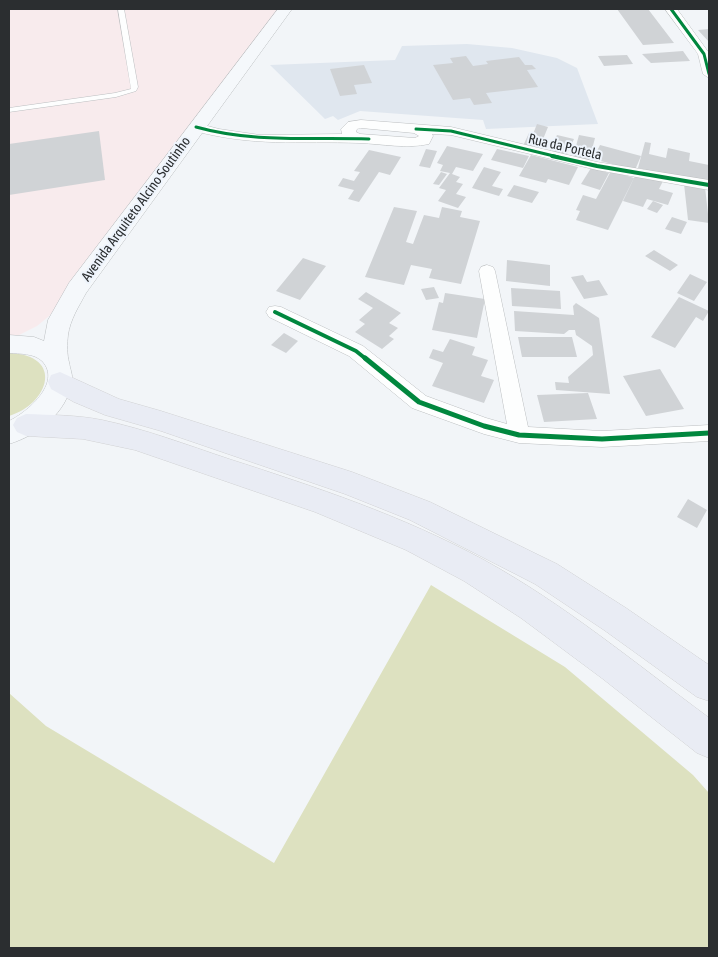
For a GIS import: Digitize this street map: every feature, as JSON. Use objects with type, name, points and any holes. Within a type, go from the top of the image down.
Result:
[{"type":"highway","points":[[58,372],[83,395],[114,408],[161,421],[342,480],[420,511],[546,574],[615,618],[709,685]]},
{"type":"highway","points":[[18,429],[64,426],[102,431],[147,443],[339,508],[406,536],[474,570],[532,606],[696,729],[709,741]]},
{"type":"main road","name":"Avenida Arquiteto Alcino Soutinho","points":[[58,372],[56,336],[60,320],[77,289],[285,9]]},
{"type":"main road","name":"Avenida Arquiteto Alcino Soutinho","points":[[9,340],[37,326],[48,318],[77,289]]},
{"type":"main road","points":[[9,344],[24,344],[44,349],[58,372],[57,393],[50,404],[18,429]]},
{"type":"street","points":[[670,9],[704,54],[709,74]]},
{"type":"street","name":"Rua da Portela","points":[[201,121],[242,131],[289,135],[353,125],[461,133],[597,166],[709,185]]},
{"type":"street","name":"Rua da Portela","points":[[201,121],[221,134]]},
{"type":"street","name":"Rua da Portela","points":[[353,125],[348,129],[348,134],[357,138],[369,139]]},
{"type":"street","points":[[416,129],[422,131],[426,136],[424,141]]},
{"type":"street","name":"Rua da Portela","points":[[179,150],[198,141],[221,134],[281,140],[341,137],[424,141],[456,139],[513,146]]},
{"type":"street","points":[[487,271],[519,435]]},
{"type":"street","points":[[275,312],[356,351],[419,402],[484,426],[519,435],[602,439],[709,434]]},
{"type":"lane","points":[[9,110],[116,95],[134,90],[135,86],[122,9]]},
{"type":"shaded area","points":[[9,9],[283,9],[77,289],[37,326],[9,340]]},
{"type":"shaded area","points":[[467,44],[512,48],[557,58],[577,68],[598,124],[486,129],[483,120],[360,111],[338,120],[333,116],[325,119],[270,65],[395,60],[402,46]]},
{"type":"green space","points":[[9,353],[27,356],[38,362],[44,371],[45,381],[34,401],[23,410],[9,416]]},
{"type":"green space","points":[[431,585],[565,667],[693,775],[709,793],[709,948],[9,948],[9,693],[46,726],[274,863]]},
{"type":"building","points":[[617,9],[648,9],[674,43],[643,45]]},
{"type":"building","points":[[709,29],[709,42],[698,30]]},
{"type":"building","points":[[683,51],[690,61],[651,63],[642,54]]},
{"type":"building","points":[[627,55],[633,64],[604,66],[598,56]]},
{"type":"building","points":[[466,56],[473,66],[488,64],[486,61],[519,57],[525,65],[532,65],[536,69],[527,70],[538,87],[486,93],[492,103],[474,105],[470,98],[453,100],[433,65],[453,63],[450,58]]},
{"type":"building","points":[[364,65],[372,83],[354,85],[357,94],[340,96],[330,69]]},
{"type":"building","points":[[537,124],[548,127],[539,149],[523,146],[529,133],[533,134]]},
{"type":"building","points":[[99,131],[105,180],[9,195],[9,144]]},
{"type":"building","points":[[557,135],[574,139],[566,156],[549,152]]},
{"type":"building","points":[[579,135],[595,138],[589,161],[573,157]]},
{"type":"building","points":[[645,142],[651,143],[649,154],[666,158],[668,148],[690,153],[689,161],[709,165],[709,184],[638,168]]},
{"type":"building","points":[[600,145],[641,156],[635,170],[593,159]]},
{"type":"building","points":[[447,146],[483,154],[473,171],[456,167],[452,174],[460,177],[456,182],[463,184],[456,194],[466,197],[458,208],[438,201],[446,190],[439,188],[450,173],[440,171],[443,165],[437,163]]},
{"type":"building","points":[[426,149],[437,151],[430,168],[419,166]]},
{"type":"building","points":[[497,149],[529,156],[523,168],[491,160]]},
{"type":"building","points":[[369,150],[401,157],[390,175],[379,172],[359,202],[348,199],[354,190],[338,186],[343,178],[354,181],[360,172],[354,171]]},
{"type":"building","points":[[531,155],[578,167],[569,185],[548,179],[546,183],[519,176]]},
{"type":"building","points":[[484,167],[501,172],[492,186],[503,189],[499,196],[472,188]]},
{"type":"building","points":[[591,168],[609,173],[600,190],[581,184]]},
{"type":"building","points":[[611,171],[634,178],[608,230],[576,220],[580,211],[576,210],[583,195],[596,199]]},
{"type":"building","points":[[441,172],[447,174],[439,185],[433,184]]},
{"type":"building","points":[[636,174],[663,181],[659,189],[673,193],[668,205],[647,199],[643,207],[623,201]]},
{"type":"building","points":[[684,184],[705,187],[709,223],[688,220]]},
{"type":"building","points":[[514,185],[539,192],[532,203],[507,196]]},
{"type":"building","points":[[653,201],[663,205],[657,213],[647,209]]},
{"type":"building","points":[[394,207],[417,211],[406,242],[413,244],[424,215],[439,218],[442,207],[462,211],[460,217],[480,221],[461,284],[429,278],[432,269],[411,265],[404,285],[365,277]]},
{"type":"building","points":[[672,217],[687,222],[681,234],[665,229]]},
{"type":"building","points":[[654,250],[678,265],[670,271],[645,256]]},
{"type":"building","points":[[303,258],[326,266],[300,300],[276,291]]},
{"type":"building","points":[[507,260],[550,265],[550,286],[506,281]]},
{"type":"building","points":[[690,274],[707,282],[694,301],[677,293]]},
{"type":"building","points":[[583,275],[587,282],[599,280],[608,295],[584,299],[571,277]]},
{"type":"building","points":[[434,287],[439,298],[426,300],[421,289]]},
{"type":"building","points":[[511,288],[560,291],[561,309],[512,306]]},
{"type":"building","points":[[366,292],[401,313],[389,323],[398,328],[389,336],[394,339],[382,349],[355,332],[365,324],[359,320],[373,308],[358,299]]},
{"type":"building","points":[[445,293],[485,299],[477,338],[432,330],[439,302],[443,303]]},
{"type":"building","points":[[679,297],[709,311],[703,321],[696,317],[675,348],[651,337]]},
{"type":"building","points":[[576,303],[599,318],[610,394],[556,390],[555,382],[569,383],[568,377],[593,355],[592,346],[576,335],[575,330],[569,330],[564,334],[515,331],[514,311],[574,315],[573,306]]},
{"type":"building","points":[[284,333],[298,341],[286,353],[271,345]]},
{"type":"building","points":[[518,337],[572,337],[577,357],[522,357]]},
{"type":"building","points":[[450,339],[475,347],[472,355],[488,360],[481,376],[494,380],[484,403],[432,386],[443,363],[429,358],[433,349],[443,352]]},
{"type":"building","points":[[660,369],[684,409],[646,416],[623,376]]},
{"type":"building","points":[[588,393],[597,419],[544,422],[537,395]]},
{"type":"building","points":[[688,499],[707,510],[697,528],[677,517]]},
{"type":"cycle path","points":[[671,9],[704,54],[709,74]]},
{"type":"cycle path","points":[[196,127],[217,133],[260,139],[369,139]]},
{"type":"cycle path","points":[[416,129],[451,131],[597,166],[709,185]]},
{"type":"cycle path","points":[[275,312],[356,351],[419,402],[484,426],[519,435],[602,439],[709,433]]}]
